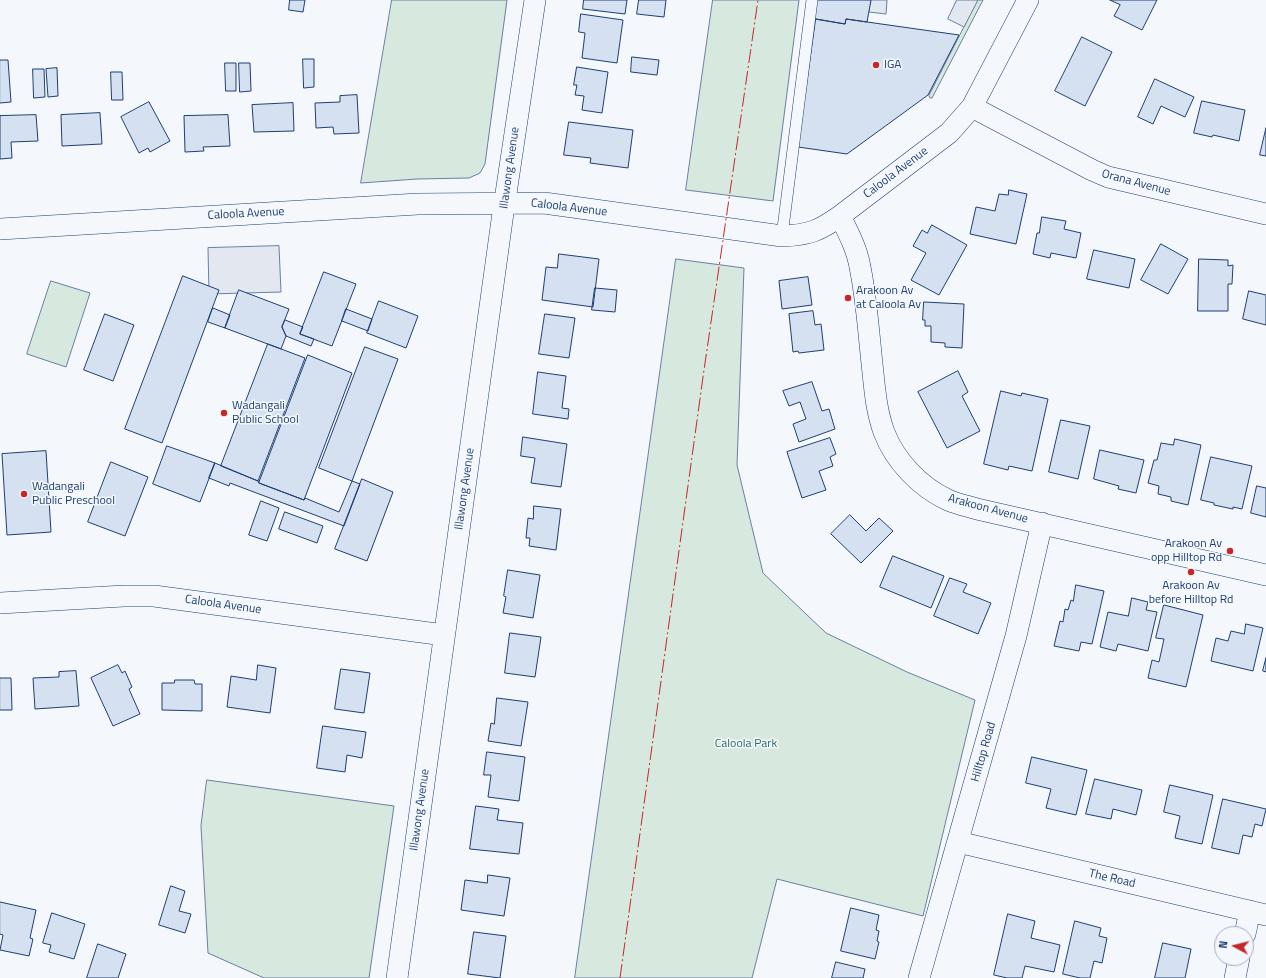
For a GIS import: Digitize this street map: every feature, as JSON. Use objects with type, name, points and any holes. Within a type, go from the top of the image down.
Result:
[{"type":"street","name":"Illawong Avenue","points":[[397,978],[444,635],[535,0]]},
{"type":"street","name":"Caloola Avenue","points":[[0,229],[410,204],[505,203],[544,204],[782,236],[809,233],[824,227],[840,216],[949,133],[972,107],[1028,0]]},
{"type":"street","name":"Orana Avenue","points":[[972,107],[1108,177],[1266,214]]},
{"type":"street","name":"Arakoon Avenue","points":[[840,216],[849,233],[860,266],[878,414],[884,433],[892,449],[906,468],[917,479],[938,495],[948,500],[977,509],[1266,575]]},
{"type":"street","name":"Hilltop Road","points":[[919,978],[1016,636],[1042,523]]},
{"type":"street","name":"Caloola Avenue","points":[[0,603],[124,596],[154,596],[444,635]]},
{"type":"street","name":"The Road","points":[[958,842],[1258,913]]},
{"type":"street","points":[[1250,926],[1258,913]]},
{"type":"street","points":[[1235,978],[1237,966]]},
{"type":"lane","points":[[782,236],[812,0]]},
{"type":"green space","points":[[392,0],[507,0],[485,164],[480,173],[469,178],[417,179],[361,183]]},
{"type":"green space","points":[[713,0],[799,0],[773,201],[686,190]]},
{"type":"green space","points":[[978,0],[983,0],[932,98],[930,98],[929,96]]},
{"type":"green space","name":"Caloola Park","points":[[676,259],[744,268],[737,465],[763,573],[826,633],[907,672],[975,700],[923,916],[777,879],[752,978],[575,978]]},
{"type":"green space","points":[[51,281],[90,293],[66,367],[27,354]]},
{"type":"green space","points":[[207,780],[394,806],[369,978],[264,978],[208,953],[201,826]]},
{"type":"shaded area","points":[[871,0],[887,0],[886,14],[869,12]]},
{"type":"shaded area","points":[[957,0],[978,0],[964,27],[948,19]]},
{"type":"shaded area","points":[[279,246],[281,292],[209,294],[208,248]]},
{"type":"building","points":[[290,0],[305,0],[303,12],[289,10]]},
{"type":"building","points":[[584,0],[627,0],[625,14],[583,9]]},
{"type":"building","points":[[639,0],[666,0],[664,17],[637,14]]},
{"type":"building","points":[[817,0],[871,0],[867,22],[846,19],[845,24],[815,19]]},
{"type":"building","points":[[1110,0],[1157,0],[1142,30],[1114,16],[1120,5]]},
{"type":"building","points":[[581,14],[623,20],[617,63],[582,58],[585,33],[579,32]]},
{"type":"building","name":"IGA","points":[[816,19],[845,24],[846,19],[959,35],[928,95],[847,154],[798,147]]},
{"type":"building","points":[[1082,37],[1112,52],[1085,106],[1055,91]]},
{"type":"building","points":[[632,57],[659,60],[657,75],[631,72]]},
{"type":"building","points":[[303,59],[314,59],[314,87],[304,88]]},
{"type":"building","points":[[0,60],[8,60],[11,102],[0,103]]},
{"type":"building","points":[[225,63],[236,63],[236,91],[226,91]]},
{"type":"building","points":[[239,63],[250,63],[251,91],[240,92]]},
{"type":"building","points":[[577,67],[608,72],[602,113],[582,110],[584,96],[575,95],[577,85],[574,85]]},
{"type":"building","points":[[57,68],[58,96],[48,97],[46,69]]},
{"type":"building","points":[[33,69],[44,69],[45,97],[34,98]]},
{"type":"building","points":[[111,72],[122,72],[123,100],[112,100]]},
{"type":"building","points":[[1155,79],[1194,97],[1185,117],[1161,106],[1153,124],[1138,117]]},
{"type":"building","points":[[357,95],[359,133],[334,134],[333,127],[316,128],[315,103],[340,102],[340,96]]},
{"type":"building","points":[[1202,101],[1245,110],[1239,141],[1213,135],[1212,137],[1194,133]]},
{"type":"building","points":[[149,102],[170,141],[150,152],[148,148],[139,153],[121,117]]},
{"type":"building","points":[[293,103],[294,131],[254,132],[252,105]]},
{"type":"building","points":[[100,113],[102,144],[62,146],[61,115]]},
{"type":"building","points":[[36,115],[38,141],[11,142],[12,158],[0,159],[0,116]]},
{"type":"building","points":[[228,115],[230,146],[203,147],[204,151],[185,152],[184,116]]},
{"type":"building","points":[[569,122],[633,130],[628,168],[590,163],[591,158],[564,155]]},
{"type":"building","points":[[1266,128],[1266,156],[1260,155]]},
{"type":"building","points":[[1009,190],[1027,194],[1016,244],[970,234],[976,207],[995,211],[999,194],[1008,195]]},
{"type":"building","points":[[1042,217],[1066,221],[1064,229],[1081,233],[1076,258],[1051,253],[1050,258],[1033,254]]},
{"type":"building","points":[[932,225],[967,245],[939,295],[911,280],[926,253],[913,246],[922,230],[927,233]]},
{"type":"building","points":[[1161,244],[1188,259],[1168,294],[1141,280]]},
{"type":"building","points":[[1094,250],[1135,259],[1129,288],[1087,279]]},
{"type":"building","points":[[559,254],[599,259],[593,307],[542,300],[546,267],[557,268]]},
{"type":"building","points":[[1199,259],[1228,260],[1228,266],[1233,265],[1232,284],[1228,284],[1228,311],[1198,311]]},
{"type":"building","points":[[324,272],[356,284],[332,346],[300,334]]},
{"type":"building","points":[[183,276],[219,290],[162,443],[125,429]]},
{"type":"building","points":[[808,277],[812,305],[782,309],[779,281]]},
{"type":"building","points":[[595,288],[617,290],[615,312],[592,310]]},
{"type":"building","points":[[239,290],[289,309],[282,327],[286,336],[281,349],[225,328]]},
{"type":"building","points":[[1249,291],[1266,295],[1266,325],[1243,319]]},
{"type":"building","points":[[379,301],[418,316],[406,348],[367,333]]},
{"type":"building","points":[[924,302],[964,304],[962,348],[945,347],[945,343],[931,342],[931,326],[925,326],[925,320],[923,320]]},
{"type":"building","points":[[213,308],[230,315],[225,328],[208,322]]},
{"type":"building","points":[[346,309],[372,319],[368,331],[342,321]]},
{"type":"building","points":[[813,311],[815,325],[821,324],[824,350],[799,353],[798,351],[793,352],[789,314]]},
{"type":"building","points":[[105,314],[134,325],[113,381],[84,370]]},
{"type":"building","points":[[545,314],[575,318],[569,358],[539,354]]},
{"type":"building","points":[[285,320],[303,327],[300,334],[314,339],[311,346],[286,336],[282,327]]},
{"type":"building","points":[[268,344],[305,358],[258,481],[221,466]]},
{"type":"building","points":[[365,347],[398,359],[352,481],[319,468]]},
{"type":"building","points":[[308,355],[352,373],[304,500],[259,483]]},
{"type":"building","points":[[958,371],[968,392],[962,396],[980,431],[947,448],[918,392]]},
{"type":"building","points":[[538,372],[566,376],[562,408],[569,409],[568,419],[533,414]]},
{"type":"building","points":[[812,382],[822,411],[829,409],[835,429],[799,442],[793,424],[806,419],[800,402],[789,406],[783,391]]},
{"type":"building","points":[[1001,391],[1021,396],[1022,393],[1048,399],[1032,471],[1009,466],[1008,470],[984,464]]},
{"type":"building","points":[[1061,420],[1090,426],[1078,479],[1049,472]]},
{"type":"building","points":[[523,437],[567,444],[561,487],[531,483],[535,458],[521,456]]},
{"type":"building","points":[[830,438],[836,454],[830,457],[833,466],[819,471],[826,490],[802,498],[787,452]]},
{"type":"building","points":[[1175,439],[1201,445],[1188,505],[1171,501],[1171,497],[1158,494],[1159,486],[1148,483],[1154,460],[1157,460],[1161,443],[1173,445]]},
{"type":"building","points":[[167,446],[215,463],[200,502],[153,484]]},
{"type":"building","points":[[1100,450],[1144,460],[1136,493],[1118,489],[1119,486],[1094,479]]},
{"type":"building","name":"Wadangali Public Preschool","points":[[46,451],[51,532],[7,535],[2,454]]},
{"type":"building","points":[[1211,457],[1252,466],[1242,509],[1233,507],[1233,509],[1214,505],[1214,503],[1201,500]]},
{"type":"building","points":[[111,462],[148,477],[125,536],[88,522]]},
{"type":"building","points":[[215,463],[258,481],[259,483],[304,500],[305,498],[339,512],[352,481],[360,484],[344,526],[230,483],[229,486],[209,478]]},
{"type":"building","points":[[362,479],[393,492],[367,561],[335,549]]},
{"type":"building","points":[[1257,486],[1266,488],[1266,517],[1251,513]]},
{"type":"building","points":[[261,501],[279,508],[267,541],[249,535]]},
{"type":"building","points":[[534,506],[561,509],[556,550],[529,546],[530,538],[526,538],[528,518],[533,519]]},
{"type":"building","points":[[285,512],[323,526],[317,543],[279,529]]},
{"type":"building","points":[[850,515],[866,531],[879,518],[893,531],[861,563],[831,534]]},
{"type":"building","points":[[893,556],[944,576],[931,608],[880,587]]},
{"type":"building","points":[[508,570],[540,575],[533,618],[503,613]]},
{"type":"building","points":[[950,578],[967,584],[963,592],[991,603],[978,634],[934,616]]},
{"type":"building","points":[[1076,585],[1104,591],[1092,644],[1081,642],[1079,651],[1054,646],[1060,621],[1063,622],[1065,609],[1068,610],[1071,600],[1073,601]]},
{"type":"building","points":[[1132,598],[1148,602],[1146,610],[1157,612],[1148,651],[1118,644],[1116,651],[1100,647],[1108,612],[1128,616]]},
{"type":"building","points":[[1164,605],[1203,615],[1186,687],[1148,678],[1152,660],[1159,662],[1164,639],[1156,638]]},
{"type":"building","points":[[1246,624],[1263,628],[1253,671],[1211,661],[1216,638],[1228,641],[1231,631],[1244,634]]},
{"type":"building","points":[[510,633],[541,637],[535,677],[505,673]]},
{"type":"building","points":[[1266,658],[1266,672],[1263,671]]},
{"type":"building","points":[[118,665],[122,673],[125,671],[132,687],[129,689],[140,714],[113,726],[91,678]]},
{"type":"building","points":[[258,665],[276,668],[270,713],[227,707],[231,676],[256,680]]},
{"type":"building","points":[[341,669],[370,673],[364,713],[335,709]]},
{"type":"building","points":[[76,671],[79,706],[35,709],[33,678],[59,677],[59,672]]},
{"type":"building","points":[[0,678],[11,678],[12,710],[0,710]]},
{"type":"building","points":[[175,680],[194,680],[195,684],[202,684],[202,711],[162,710],[162,683],[174,683]]},
{"type":"building","points":[[497,698],[528,702],[521,746],[488,741],[491,723],[494,724]]},
{"type":"building","points":[[323,726],[366,732],[362,758],[347,755],[345,772],[317,768]]},
{"type":"building","points":[[487,752],[525,757],[519,801],[488,797],[491,775],[484,775]]},
{"type":"building","points":[[1032,757],[1087,770],[1076,815],[1046,808],[1051,789],[1026,783]]},
{"type":"building","points":[[1095,779],[1142,790],[1136,815],[1113,809],[1111,819],[1086,814]]},
{"type":"building","points":[[1170,785],[1213,795],[1202,844],[1175,838],[1180,816],[1164,812]]},
{"type":"building","points":[[1223,799],[1266,809],[1262,826],[1255,824],[1252,837],[1243,835],[1239,854],[1212,848]]},
{"type":"building","points":[[476,806],[499,809],[497,820],[523,823],[519,854],[470,849]]},
{"type":"building","points":[[488,875],[510,878],[504,916],[461,910],[465,880],[487,883]]},
{"type":"building","points":[[171,886],[185,891],[179,911],[191,914],[185,933],[159,925]]},
{"type":"building","points":[[0,902],[36,910],[30,938],[33,939],[29,956],[0,950],[3,935],[0,934]]},
{"type":"building","points":[[851,908],[879,915],[876,930],[879,931],[877,941],[879,942],[875,959],[841,951]]},
{"type":"building","points":[[52,913],[85,924],[74,959],[49,952],[51,945],[43,943]]},
{"type":"building","points":[[1008,914],[1035,921],[1031,938],[1060,945],[1054,972],[1025,966],[1022,978],[1007,978],[994,975]]},
{"type":"building","points":[[1075,921],[1101,928],[1099,936],[1107,938],[1102,963],[1094,961],[1090,978],[1080,978],[1063,974]]},
{"type":"building","points":[[474,932],[506,936],[500,978],[468,974]]},
{"type":"building","points":[[1163,943],[1191,949],[1185,978],[1155,978]]},
{"type":"building","points":[[98,944],[126,954],[118,978],[87,978]]},
{"type":"building","points":[[836,962],[865,969],[863,978],[832,978]]},
{"type":"power","points":[[620,978],[703,377],[758,0]]},
{"type":"place","name":"IGA","points":[[876,65]]},
{"type":"place","name":"Arakoon Av at Caloola Av","points":[[848,298]]},
{"type":"place","name":"Wadangali Public School","points":[[224,413]]},
{"type":"place","name":"Wadangali Public Preschool","points":[[24,494]]},
{"type":"place","name":"Arakoon Av opp Hilltop Rd","points":[[1230,551]]},
{"type":"place","name":"Arakoon Av before Hilltop Rd","points":[[1191,572]]}]
